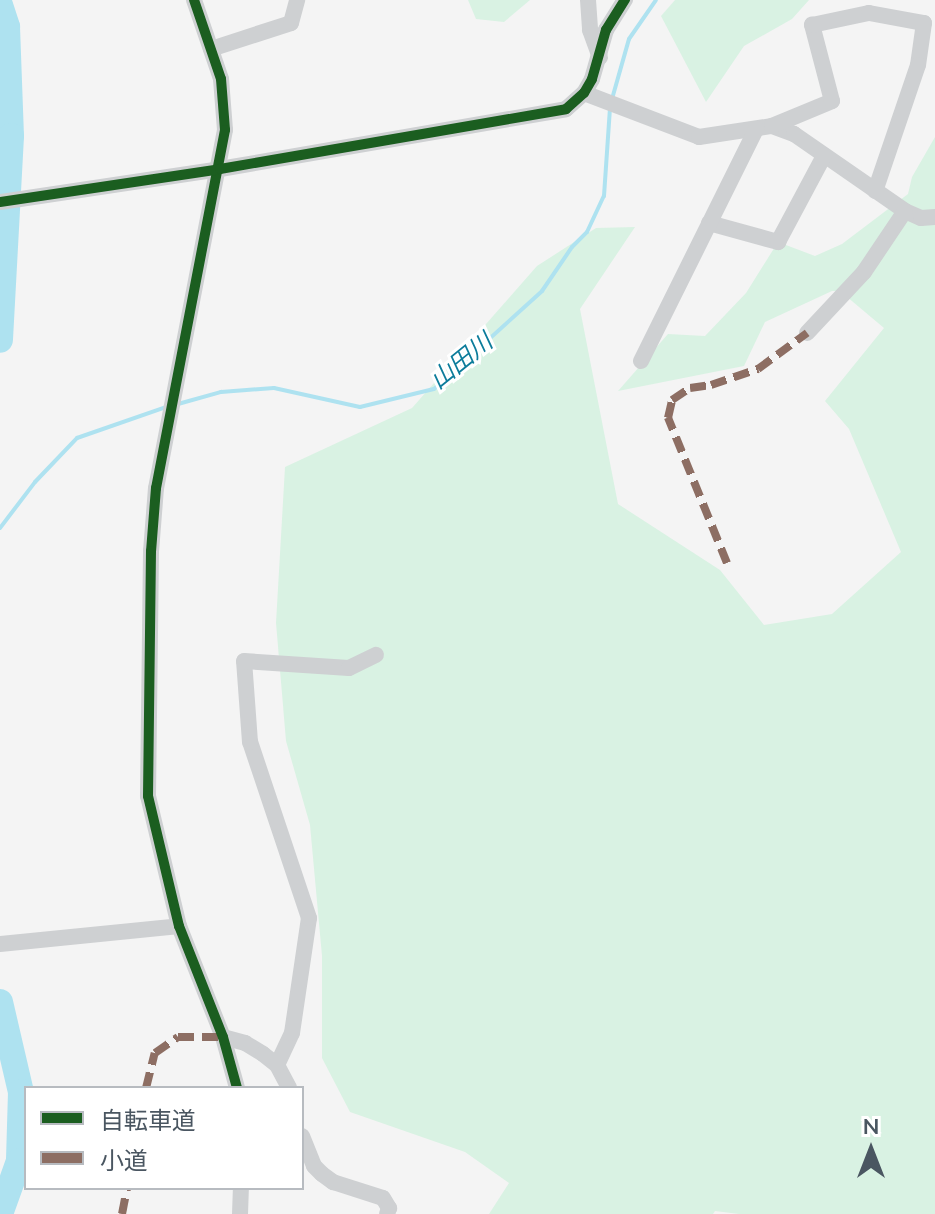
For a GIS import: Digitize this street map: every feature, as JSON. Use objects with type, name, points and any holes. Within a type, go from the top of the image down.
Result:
[{"type":"street","points":[[194,0],[225,102],[220,169],[156,488],[151,551],[148,796],[179,926],[223,1037],[236,1086]]},
{"type":"street","points":[[211,49],[291,23],[297,0]]},
{"type":"street","points":[[588,0],[590,30],[600,57]]},
{"type":"street","points":[[0,202],[220,169],[566,109],[589,95],[606,30],[625,0]]},
{"type":"street","points":[[589,95],[699,137],[764,127],[832,101],[812,25],[869,13],[924,23],[918,65],[875,191]]},
{"type":"street","points":[[764,127],[794,134],[905,211],[921,218],[935,217]]},
{"type":"street","points":[[641,361],[709,223],[764,127]]},
{"type":"street","points":[[709,223],[778,242],[824,156]]},
{"type":"street","points":[[807,333],[864,272],[905,211]]},
{"type":"street","points":[[277,1065],[292,1033],[309,918],[250,742],[244,661],[349,668],[376,655]]},
{"type":"street","points":[[5,943],[179,926]]},
{"type":"street","points":[[223,1037],[245,1043],[277,1065],[288,1086]]},
{"type":"street","points":[[304,1141],[314,1166],[322,1174],[333,1182],[383,1198],[387,1214]]},
{"type":"street","points":[[240,1214],[241,1190]]},
{"type":"green space","points":[[468,0],[530,0],[504,22],[476,19]]},
{"type":"green space","points":[[675,0],[809,0],[792,19],[744,46],[706,102],[661,16]]},
{"type":"green space","points":[[935,137],[935,1214],[739,1214],[715,1211],[713,1214],[489,1214],[509,1183],[465,1152],[350,1112],[322,1058],[322,956],[310,825],[286,741],[276,623],[285,467],[412,408],[537,266],[596,228],[635,227],[580,309],[618,504],[720,570],[764,625],[832,614],[901,552],[849,429],[825,401],[884,328],[840,291],[832,291],[765,322],[744,366],[618,391],[668,334],[705,336],[746,293],[778,242],[815,256],[842,244],[908,194],[912,177]]},
{"type":"waterway","name":"山田川","points":[[612,99],[629,39],[656,0]]},
{"type":"waterway","points":[[0,5],[7,27],[11,136],[0,340]]},
{"type":"waterway","name":"山田川","points":[[178,404],[221,392],[274,388],[360,407],[434,389],[542,291],[572,247],[587,232],[604,196],[610,107]]},
{"type":"waterway","name":"山田川","points":[[0,528],[35,482],[77,438],[166,407]]},
{"type":"waterway","points":[[0,1002],[21,1092],[19,1161],[0,1214]]},
{"type":"marked path","points":[[727,563],[668,418],[672,400],[690,388],[711,385],[758,369],[807,333]]},
{"type":"marked path","points":[[147,1086],[155,1053],[178,1037],[223,1037]]},
{"type":"marked path","points":[[122,1214],[127,1190]]},
{"type":"cycle path","points":[[194,0],[221,79],[225,130],[156,488],[151,551],[148,796],[179,926],[223,1037],[236,1086]]},
{"type":"cycle path","points":[[0,202],[220,169],[566,109],[584,93],[592,79],[606,30],[625,0]]}]
